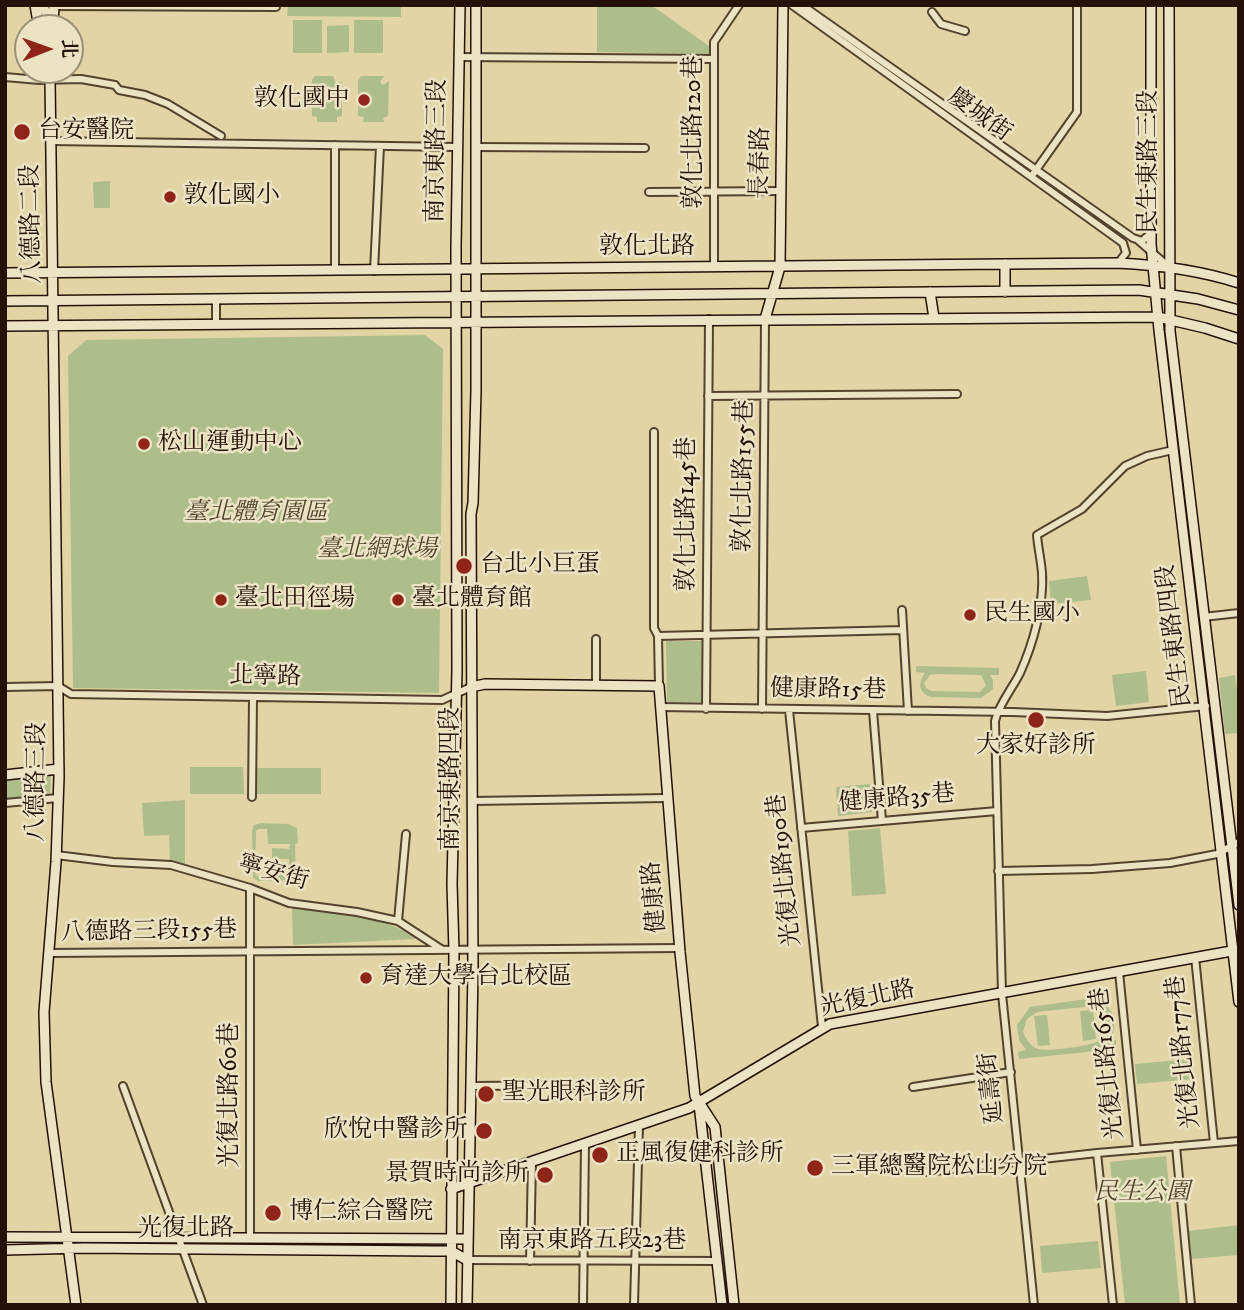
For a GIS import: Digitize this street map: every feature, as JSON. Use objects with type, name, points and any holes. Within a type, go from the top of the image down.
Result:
[{"type":"main road","name":"南京東路三段","points":[[457,298],[460,5]]},
{"type":"main road","name":"南京東路三段","points":[[475,297],[476,5]]},
{"type":"main road","name":"長春路","points":[[765,319],[780,267],[783,5]]},
{"type":"main road","name":"民生東路三段","points":[[1151,5],[1151,228],[1158,317]]},
{"type":"main road","name":"民生東路三段","points":[[1169,5],[1170,319]]},
{"type":"main road","name":"八德路二段","points":[[52,84],[54,326]]},
{"type":"main road","name":"敦化北路","points":[[5,274],[1117,263],[1153,264],[1239,283]]},
{"type":"main road","points":[[1005,264],[1005,292]]},
{"type":"main road","points":[[930,292],[934,318]]},
{"type":"main road","name":"敦化北路","points":[[5,301],[1155,292],[1239,310]]},
{"type":"main road","name":"南京東路四段","points":[[467,1305],[472,1086],[471,514],[475,448],[475,297]]},
{"type":"main road","name":"南京東路四段","points":[[451,1305],[457,298]]},
{"type":"main road","points":[[5,326],[1158,317],[1239,339]]},
{"type":"main road","name":"民生東路四段","points":[[1158,317],[1236,950],[1239,1002]]},
{"type":"main road","name":"民生東路四段","points":[[1170,319],[1215,705],[1235,844],[1239,905]]},
{"type":"main road","name":"八德路三段","points":[[54,326],[59,769],[56,855],[44,1012],[46,1082],[76,1305]]},
{"type":"main road","points":[[471,687],[485,684],[659,686]]},
{"type":"main road","name":"健康路","points":[[659,686],[695,1096],[715,1127],[734,1305]]},
{"type":"main road","points":[[5,775],[59,769]]},
{"type":"main road","name":"光復北路","points":[[451,1189],[699,1103],[830,1024],[1236,950]]},
{"type":"main road","name":"健康路","points":[[699,1103],[722,1305]]},
{"type":"main road","name":"光復北路","points":[[5,1237],[468,1239]]},
{"type":"main road","name":"光復北路","points":[[5,1250],[451,1251],[467,1260]]},
{"type":"street","name":"敦化北路120巷","points":[[714,267],[714,42],[739,5]]},
{"type":"street","name":"慶城街","points":[[792,5],[1123,243],[1126,253],[1123,260],[1117,263]]},
{"type":"street","name":"慶城街","points":[[802,5],[1139,241],[1170,267]]},
{"type":"street","points":[[1031,177],[1077,112],[1077,5]]},
{"type":"street","points":[[54,6],[276,8]]},
{"type":"street","points":[[933,12],[942,24],[965,31]]},
{"type":"street","points":[[460,57],[715,60]]},
{"type":"street","points":[[84,80],[115,85],[118,89],[168,104],[221,136]]},
{"type":"street","points":[[51,141],[457,147]]},
{"type":"street","points":[[335,145],[335,271]]},
{"type":"street","points":[[374,271],[380,146]]},
{"type":"street","points":[[476,147],[645,148]]},
{"type":"street","points":[[649,192],[781,191]]},
{"type":"street","points":[[1139,241],[1148,238],[1151,228]]},
{"type":"street","points":[[216,300],[216,324]]},
{"type":"street","name":"敦化北路145巷","points":[[706,709],[709,319]]},
{"type":"street","name":"敦化北路155巷","points":[[762,709],[765,319]]},
{"type":"street","points":[[708,396],[957,394]]},
{"type":"street","name":"健康路","points":[[653,432],[654,628],[659,636],[659,686]]},
{"type":"street","points":[[997,712],[1023,666],[1039,614],[1042,575],[1037,535],[1082,509],[1125,466],[1147,456],[1173,450]]},
{"type":"street","points":[[902,610],[908,711]]},
{"type":"street","points":[[1194,618],[1239,613]]},
{"type":"street","points":[[659,636],[902,630]]},
{"type":"street","points":[[596,639],[596,685]]},
{"type":"street","name":"北寧路","points":[[5,687],[58,687],[71,694],[442,700],[471,687]]},
{"type":"street","points":[[252,797],[253,697]]},
{"type":"street","name":"健康路15巷","points":[[660,707],[1107,716],[1215,705]]},
{"type":"street","name":"光復北路190巷","points":[[789,710],[822,1027]]},
{"type":"street","points":[[873,711],[882,821]]},
{"type":"street","name":"延壽街","points":[[997,712],[995,721],[1002,994],[1034,1305]]},
{"type":"street","points":[[5,803],[58,798]]},
{"type":"street","points":[[472,801],[667,798]]},
{"type":"street","name":"健康路35巷","points":[[801,828],[997,811]]},
{"type":"street","points":[[398,921],[406,834]]},
{"type":"street","points":[[998,871],[1132,867],[1222,852],[1235,844]]},
{"type":"street","name":"寧安街","points":[[56,855],[170,865],[250,888],[289,903],[357,912],[398,921],[443,950],[680,948]]},
{"type":"street","name":"光復北路60巷","points":[[250,888],[250,1239]]},
{"type":"street","name":"八德路三段155巷","points":[[49,953],[443,950]]},
{"type":"street","name":"光復北路177巷","points":[[1195,957],[1214,1143]]},
{"type":"street","name":"光復北路165巷","points":[[1119,972],[1137,1150]]},
{"type":"street","points":[[913,1087],[1011,1072]]},
{"type":"street","points":[[472,1086],[585,1085]]},
{"type":"street","points":[[122,1086],[203,1305]]},
{"type":"street","points":[[634,1305],[639,1125]]},
{"type":"street","points":[[925,1172],[1239,1141]]},
{"type":"street","points":[[583,1305],[585,1143]]},
{"type":"street","points":[[1176,1146],[1191,1305]]},
{"type":"street","points":[[1097,1153],[1113,1305]]},
{"type":"street","points":[[530,1261],[532,1162]]},
{"type":"street","name":"南京東路五段23巷","points":[[467,1260],[717,1261]]},
{"type":"green space","points":[[388,5],[401,7],[401,17],[287,16],[288,7]]},
{"type":"green space","points":[[597,5],[651,5],[709,46],[709,54],[597,52]]},
{"type":"green space","points":[[293,20],[322,20],[322,53],[293,53]]},
{"type":"green space","points":[[354,20],[383,20],[383,53],[354,53]]},
{"type":"green space","points":[[349,25],[349,52],[327,53],[327,26]]},
{"type":"green space","points":[[315,76],[333,76],[336,84],[342,81],[342,116],[337,117],[337,122],[317,122],[317,117],[312,116],[312,80]]},
{"type":"green space","points":[[361,76],[384,76],[380,82],[383,85],[389,81],[388,116],[383,118],[384,122],[363,122],[364,117],[358,116],[358,81]]},
{"type":"green space","points":[[110,181],[110,208],[94,208],[93,182]]},
{"type":"green space","name":"臺北體育園區","points":[[425,335],[443,349],[439,693],[73,688],[68,356],[86,340]]},
{"type":"green space","points":[[1087,576],[1091,600],[1051,604],[1049,581]]},
{"type":"green space","points":[[666,641],[702,641],[702,702],[667,702]]},
{"type":"green space","points":[[916,666],[999,668],[999,675],[990,675],[993,689],[981,698],[931,697],[920,687],[925,673],[916,672]],"holes":[[[935,674],[981,675],[986,685],[980,692],[931,691],[924,683],[930,675]]]},
{"type":"green space","points":[[1146,671],[1149,702],[1116,706],[1112,675]]},
{"type":"green space","points":[[1235,675],[1239,733],[1225,734],[1219,678]]},
{"type":"green space","points":[[190,767],[243,767],[244,794],[190,794]]},
{"type":"green space","points":[[257,768],[321,768],[321,794],[257,794]]},
{"type":"green space","points":[[51,774],[50,796],[5,799],[5,780]]},
{"type":"green space","points":[[870,784],[872,812],[838,816],[836,787]]},
{"type":"green space","points":[[185,800],[185,865],[170,861],[169,835],[144,836],[142,803]]},
{"type":"green space","points":[[288,824],[297,828],[296,880],[258,881],[253,878],[254,825]],"holes":[[[267,829],[268,844],[290,844],[289,849],[272,848],[272,859],[289,859],[289,865],[266,866],[266,875],[257,876],[256,831]]]},
{"type":"green space","points":[[880,828],[886,894],[852,896],[848,831]]},
{"type":"green space","points":[[292,907],[372,919],[416,937],[293,945]]},
{"type":"green space","points":[[1094,998],[1113,1015],[1111,1040],[1116,1040],[1116,1049],[1019,1059],[1018,1052],[1026,1050],[1019,1040],[1017,1025],[1030,1007]],"holes":[[[1093,1006],[1105,1017],[1108,1027],[1104,1037],[1095,1043],[1043,1050],[1031,1044],[1023,1032],[1027,1019],[1037,1012]]]},
{"type":"green space","points":[[1093,1010],[1096,1039],[1083,1041],[1080,1011]]},
{"type":"green space","points":[[1047,1015],[1050,1045],[1038,1046],[1034,1016]]},
{"type":"green space","points":[[1191,1059],[1193,1079],[1137,1084],[1135,1064]]},
{"type":"green space","name":"民生公園","points":[[1166,1156],[1180,1305],[1125,1305],[1110,1162]]},
{"type":"green space","name":"民生公園","points":[[1239,1225],[1239,1255],[1190,1259],[1188,1231]]},
{"type":"green space","points":[[1098,1241],[1101,1268],[1042,1273],[1040,1246]]},
{"type":"place","name":"敦化國中","points":[[364,100]]},
{"type":"place","name":"台安醫院","points":[[22,132]]},
{"type":"place","name":"敦化國小","points":[[170,197]]},
{"type":"place","name":"松山運動中心","points":[[144,444]]},
{"type":"place","name":"台北小巨蛋","points":[[464,566]]},
{"type":"place","name":"臺北田徑場","points":[[221,600]]},
{"type":"place","name":"臺北體育館","points":[[398,600]]},
{"type":"place","name":"民生國小","points":[[970,615]]},
{"type":"place","name":"大家好診所","points":[[1036,720]]},
{"type":"place","name":"育達大學台北校區","points":[[366,978]]},
{"type":"place","name":"聖光眼科診所","points":[[486,1094]]},
{"type":"place","name":"欣悅中醫診所","points":[[484,1131]]},
{"type":"place","name":"正風復健科診所","points":[[600,1155]]},
{"type":"place","name":"三軍總醫院松山分院","points":[[815,1168]]},
{"type":"place","name":"景賀時尚診所","points":[[545,1175]]},
{"type":"place","name":"博仁綜合醫院","points":[[273,1213]]},
{"type":"park label","name":"臺北網球場","points":[[377,551]]}]
